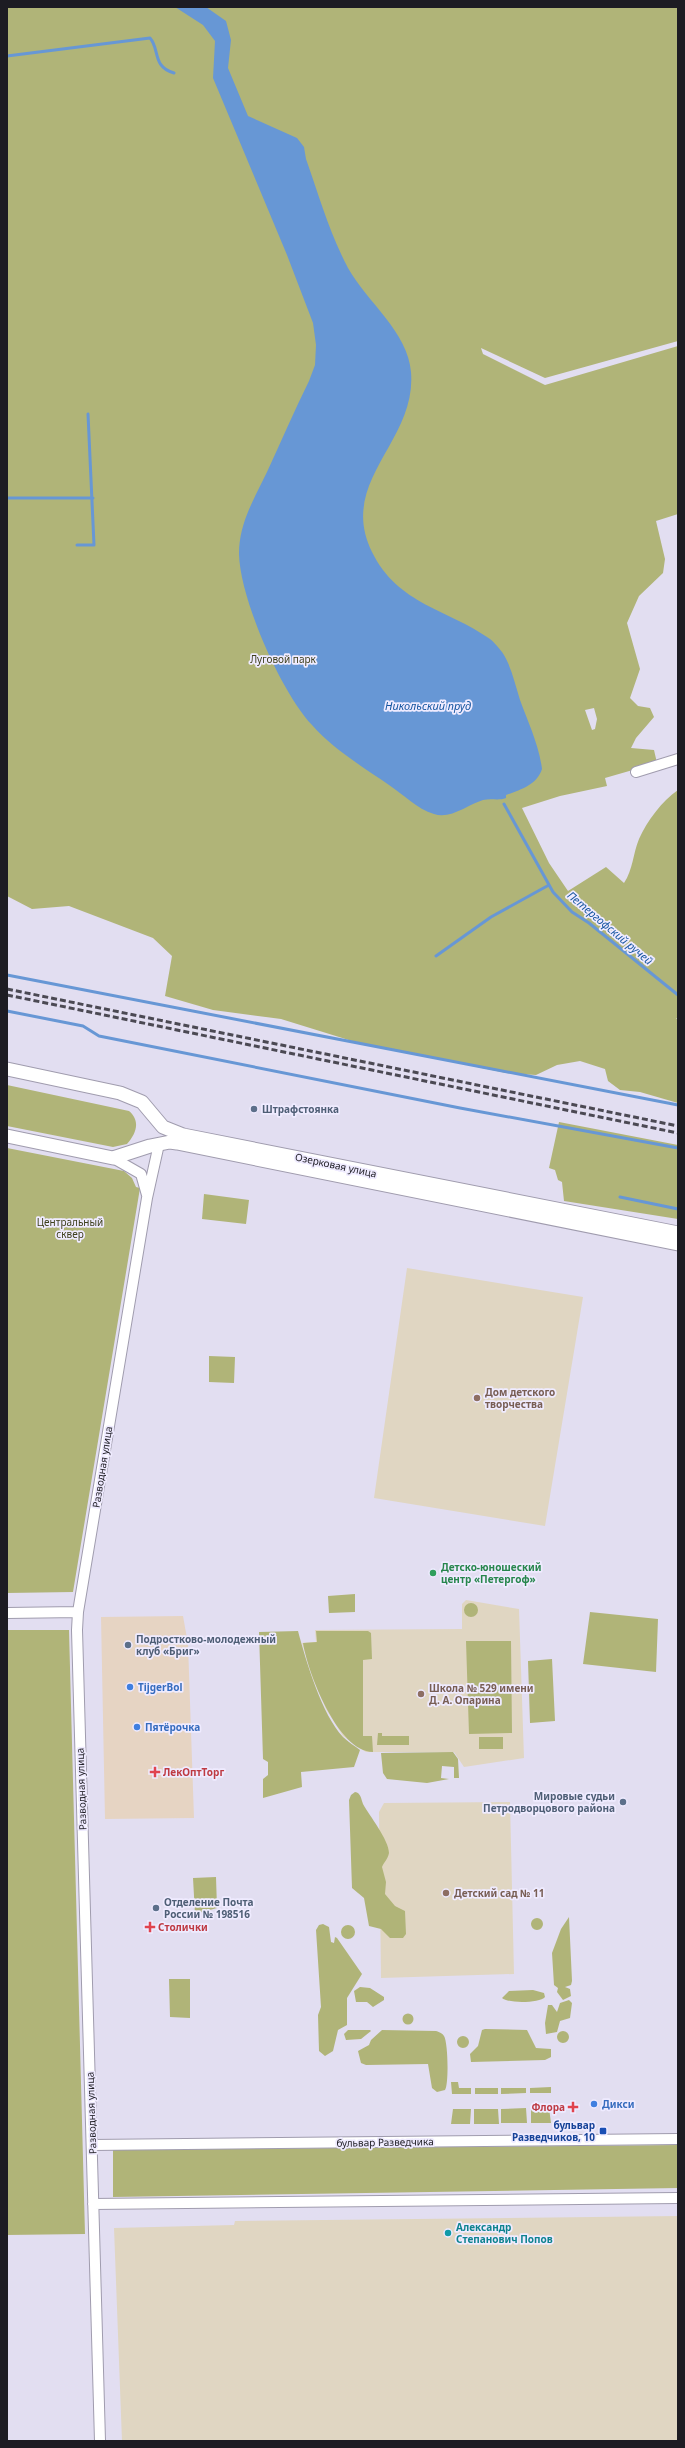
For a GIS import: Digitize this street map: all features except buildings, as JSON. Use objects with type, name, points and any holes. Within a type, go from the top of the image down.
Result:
[{"type":"street","points":[[636,772],[678,760]]},
{"type":"street","name":"Озерковая улица","points":[[7,1069],[120,1093],[135,1098],[148,1108],[163,1127],[183,1135],[678,1233]]},
{"type":"street","points":[[159,1144],[163,1127]]},
{"type":"street","name":"Озерковая улица","points":[[7,1136],[113,1158],[141,1174],[147,1198]]},
{"type":"street","name":"Озерковая улица","points":[[113,1158],[159,1144],[177,1143],[678,1244]]},
{"type":"street","name":"Разводная улица","points":[[100,2441],[78,1612],[147,1198],[159,1144]]},
{"type":"street","points":[[7,1613],[78,1612]]},
{"type":"street","name":"бульвар Разведчика","points":[[92,2145],[678,2138]]},
{"type":"street","points":[[93,2204],[678,2198]]},
{"type":"shaded area","name":"Дом детского творчества","points":[[407,1268],[583,1297],[545,1526],[374,1498]]},
{"type":"shaded area","name":"Школа № 529 имени Д. А. Опарина","points":[[466,1600],[519,1609],[524,1758],[464,1767],[454,1752],[366,1752],[343,1736],[326,1709],[313,1679],[302,1643],[316,1642],[315,1630],[462,1629],[462,1604]]},
{"type":"shaded area","points":[[183,1616],[188,1644],[194,1818],[105,1819],[101,1617]]},
{"type":"shaded area","name":"Детский сад № 11","points":[[510,1802],[514,1974],[381,1978],[379,1812],[384,1803]]},
{"type":"shaded area","points":[[678,2216],[678,2441],[122,2441],[114,2228],[234,2225],[235,2221]]},
{"type":"green space","name":"Луговой парк","points":[[7,7],[678,7],[678,341],[545,378],[481,348],[483,354],[545,385],[678,346],[678,514],[656,521],[665,559],[663,573],[639,596],[627,623],[640,669],[630,698],[638,706],[650,708],[654,717],[636,738],[631,748],[654,750],[657,763],[605,778],[607,786],[560,796],[522,808],[549,863],[568,891],[606,867],[624,883],[629,873],[639,839],[646,825],[661,806],[678,790],[678,1018],[676,1018],[678,1020],[678,1103],[640,1092],[620,1090],[608,1081],[605,1069],[580,1061],[557,1065],[536,1075],[506,1073],[352,1041],[281,1019],[213,1010],[165,996],[172,956],[153,938],[69,906],[32,909],[7,896]],"holes":[[[594,708],[597,719],[595,729],[592,730],[585,710]]]},
{"type":"green space","points":[[7,1085],[129,1111],[135,1119],[135,1132],[127,1144],[113,1147],[7,1126]]},
{"type":"green space","points":[[559,1122],[678,1145],[678,1219],[564,1201],[562,1182],[558,1180],[555,1170],[549,1168]]},
{"type":"green space","name":"Центральный сквер","points":[[7,1148],[124,1171],[132,1178],[136,1187],[140,1188],[73,1592],[7,1593]]},
{"type":"green space","points":[[204,1194],[249,1200],[246,1224],[202,1219]]},
{"type":"green space","points":[[209,1356],[235,1357],[234,1383],[209,1382]]},
{"type":"green space","points":[[355,1594],[355,1612],[329,1613],[328,1596]]},
{"type":"green space","points":[[471,1603],[476,1605],[478,1610],[476,1615],[471,1617],[466,1615],[464,1610],[466,1605]]},
{"type":"green space","points":[[590,1612],[658,1619],[656,1672],[583,1664]]},
{"type":"green space","points":[[7,1630],[69,1630],[85,2234],[7,2235]]},
{"type":"green space","points":[[298,1631],[310,1672],[328,1715],[343,1737],[360,1750],[354,1767],[301,1772],[302,1787],[263,1798],[263,1779],[268,1775],[268,1762],[263,1759],[259,1632]]},
{"type":"green space","points":[[316,1631],[368,1631],[371,1633],[372,1659],[363,1660],[363,1736],[372,1736],[373,1752],[360,1749],[348,1739],[327,1709],[318,1691],[311,1673],[303,1643],[317,1642]]},
{"type":"green space","points":[[466,1641],[511,1641],[512,1733],[469,1734]]},
{"type":"green space","points":[[552,1659],[555,1721],[530,1723],[528,1661]]},
{"type":"green space","points":[[378,1733],[382,1733],[382,1736],[409,1736],[409,1745],[377,1745]]},
{"type":"green space","points":[[479,1737],[503,1737],[503,1749],[479,1749]]},
{"type":"green space","points":[[453,1752],[458,1759],[459,1778],[454,1778],[454,1767],[442,1766],[441,1778],[449,1779],[427,1783],[387,1779],[383,1773],[381,1753]]},
{"type":"green space","points":[[355,1792],[360,1795],[363,1804],[386,1841],[389,1853],[382,1867],[386,1882],[385,1894],[395,1906],[405,1911],[406,1934],[403,1938],[390,1938],[381,1929],[369,1926],[364,1898],[352,1888],[349,1800],[351,1795]]},
{"type":"green space","points":[[216,1877],[217,1908],[195,1914],[193,1878]]},
{"type":"green space","points":[[569,1917],[572,1981],[571,1985],[565,1987],[570,1989],[571,1996],[563,2000],[557,1992],[558,1988],[554,1985],[552,1953],[561,1929]]},
{"type":"green space","points":[[535,1918],[539,1918],[543,1924],[539,1930],[535,1930],[531,1926],[531,1922]]},
{"type":"green space","points":[[323,1924],[329,1927],[331,1942],[334,1943],[335,1937],[337,1938],[362,1974],[347,1998],[347,2025],[338,2030],[333,2051],[325,2056],[319,2051],[318,2015],[321,2007],[316,1930],[319,1925]]},
{"type":"green space","points":[[345,1925],[351,1925],[355,1929],[355,1935],[351,1939],[345,1939],[341,1935],[341,1929]]},
{"type":"green space","points":[[169,1979],[190,1979],[190,2018],[170,2017]]},
{"type":"green space","points":[[360,1987],[370,1988],[384,1997],[384,2000],[373,2007],[367,2002],[356,2002],[354,1991]]},
{"type":"green space","points":[[533,1990],[544,1993],[545,1997],[531,2002],[517,2002],[502,1998],[509,1991]]},
{"type":"green space","points":[[569,2000],[572,2003],[570,2018],[560,2021],[557,2032],[546,2034],[545,2023],[548,2005],[552,2005],[557,2012],[560,2003]]},
{"type":"green space","points":[[408,2013],[412,2015],[414,2019],[412,2023],[408,2025],[404,2023],[402,2019],[404,2015]]},
{"type":"green space","points":[[348,2030],[371,2031],[361,2039],[346,2040],[344,2034]]},
{"type":"green space","points":[[382,2030],[436,2031],[442,2034],[445,2040],[447,2054],[447,2080],[445,2090],[437,2092],[432,2088],[428,2064],[366,2065],[361,2063],[358,2051],[369,2045],[371,2040]]},
{"type":"green space","points":[[482,2030],[527,2030],[536,2048],[551,2049],[551,2057],[545,2060],[471,2062],[470,2054],[478,2046]]},
{"type":"green space","points":[[561,2031],[565,2031],[569,2037],[565,2043],[561,2043],[557,2039],[557,2035]]},
{"type":"green space","points":[[461,2036],[465,2036],[469,2042],[465,2048],[461,2048],[457,2044],[457,2040]]},
{"type":"green space","points":[[451,2082],[458,2082],[459,2088],[471,2088],[471,2094],[452,2094]]},
{"type":"green space","points":[[551,2087],[551,2093],[530,2093],[530,2088]]},
{"type":"green space","points":[[475,2088],[498,2088],[498,2094],[475,2094]]},
{"type":"green space","points":[[501,2088],[526,2088],[526,2093],[501,2094]]},
{"type":"green space","points":[[526,2108],[527,2123],[501,2123],[501,2109]]},
{"type":"green space","points":[[531,2108],[549,2108],[551,2123],[531,2123]]},
{"type":"green space","points":[[453,2109],[471,2109],[470,2124],[451,2124]]},
{"type":"green space","points":[[474,2109],[498,2109],[499,2124],[474,2124]]},
{"type":"green space","points":[[678,2145],[678,2188],[113,2197],[113,2150]]},
{"type":"water","name":"Никольский пруд","points":[[175,7],[206,7],[226,21],[231,40],[228,68],[248,116],[297,138],[304,147],[306,159],[325,215],[348,268],[365,293],[395,330],[403,344],[408,357],[411,372],[410,397],[403,420],[371,482],[364,504],[364,527],[372,552],[383,570],[396,584],[425,604],[474,629],[490,639],[505,657],[536,742],[542,769],[540,775],[532,783],[522,789],[506,795],[506,798],[483,800],[446,815],[428,812],[416,805],[339,750],[320,734],[300,710],[288,691],[264,644],[246,595],[241,573],[239,554],[240,543],[244,522],[252,502],[309,381],[315,365],[316,345],[313,323],[287,255],[213,78],[215,41],[203,25]]},
{"type":"waterway","points":[[7,56],[150,38],[153,42],[162,67],[174,73]]},
{"type":"waterway","points":[[77,545],[94,545],[88,414]]},
{"type":"waterway","points":[[7,498],[93,498]]},
{"type":"waterway","name":"Петергофский ручей","points":[[504,804],[553,892],[572,912],[589,923],[678,995]]},
{"type":"waterway","points":[[436,956],[491,917],[549,885]]},
{"type":"waterway","points":[[7,975],[678,1105]]},
{"type":"waterway","points":[[7,1011],[83,1026],[99,1036],[460,1108],[678,1148]]},
{"type":"waterway","points":[[620,1197],[678,1209]]},
{"type":"railway","points":[[7,989],[678,1126]]},
{"type":"railway","points":[[7,995],[678,1133]]},
{"type":"place","name":"Штрафстоянка","points":[[254,1109]]},
{"type":"place","name":"Дом детского творчества","points":[[477,1398]]},
{"type":"place","name":"Детско-юношеский центр «Петергоф»","points":[[433,1573]]},
{"type":"place","name":"Подростково-молодежный клуб «Бриг»","points":[[128,1645]]},
{"type":"place","name":"TijgerBol","points":[[130,1687]]},
{"type":"place","name":"Школа № 529 имени Д. А. Опарина","points":[[421,1694]]},
{"type":"place","name":"Пятёрочка","points":[[137,1727]]},
{"type":"place","name":"ЛекОптТорг","points":[[155,1772]]},
{"type":"place","name":"Мировые судьи Петродворцового района","points":[[623,1802]]},
{"type":"place","name":"Детский сад № 11","points":[[446,1893]]},
{"type":"place","name":"Отделение Почта России № 198516","points":[[156,1908]]},
{"type":"place","name":"Столички","points":[[150,1927]]},
{"type":"place","name":"Дикси","points":[[594,2104]]},
{"type":"place","name":"Флора","points":[[573,2107]]},
{"type":"place","name":"бульвар Разведчиков, 10","points":[[603,2131]]},
{"type":"place","name":"Александр Степанович Попов","points":[[448,2233]]}]
